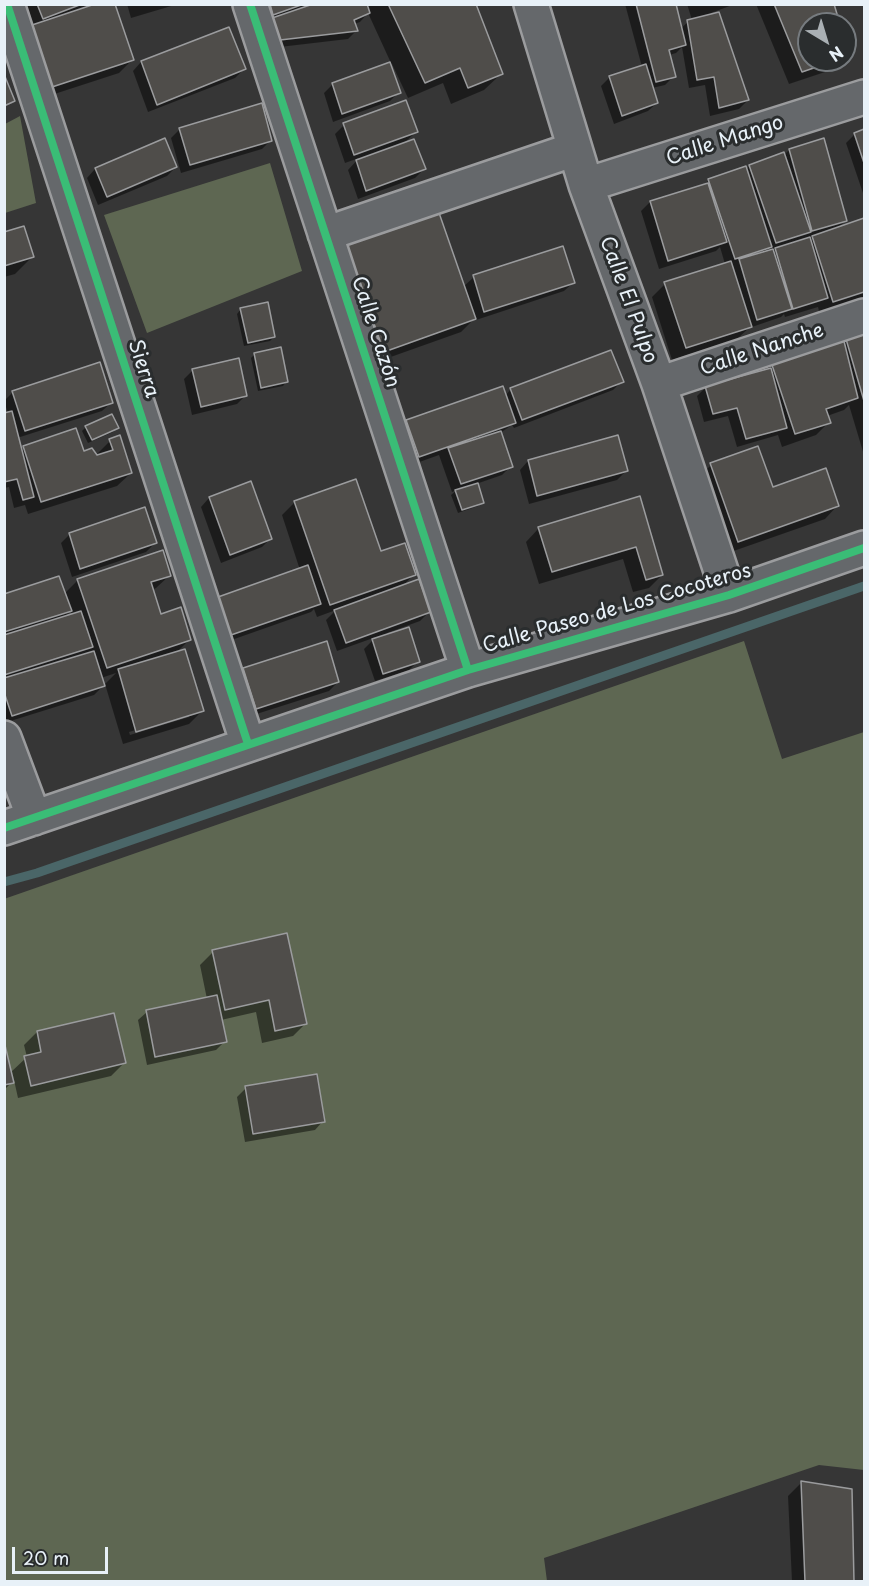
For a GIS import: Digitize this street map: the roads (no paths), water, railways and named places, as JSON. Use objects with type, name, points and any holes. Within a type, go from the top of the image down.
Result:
[{"type":"street","name":"Sierra","points":[[7,4],[248,744]]},
{"type":"street","name":"Calle Cazón","points":[[250,4],[468,670]]},
{"type":"street","name":"Calle El Pulpo","points":[[531,4],[586,185],[659,384],[729,595]]},
{"type":"street","name":"Calle Mango","points":[[586,185],[864,97]]},
{"type":"street","points":[[325,234],[575,148]]},
{"type":"street","name":"Calle Nanche","points":[[659,384],[864,316]]},
{"type":"street","name":"Calle Paseo de Los Cocoteros","points":[[19,823],[468,670],[729,595],[864,548]]},
{"type":"street","points":[[4,738],[19,823]]},
{"type":"waterway","points":[[4,882],[37,873],[864,586]]}]
